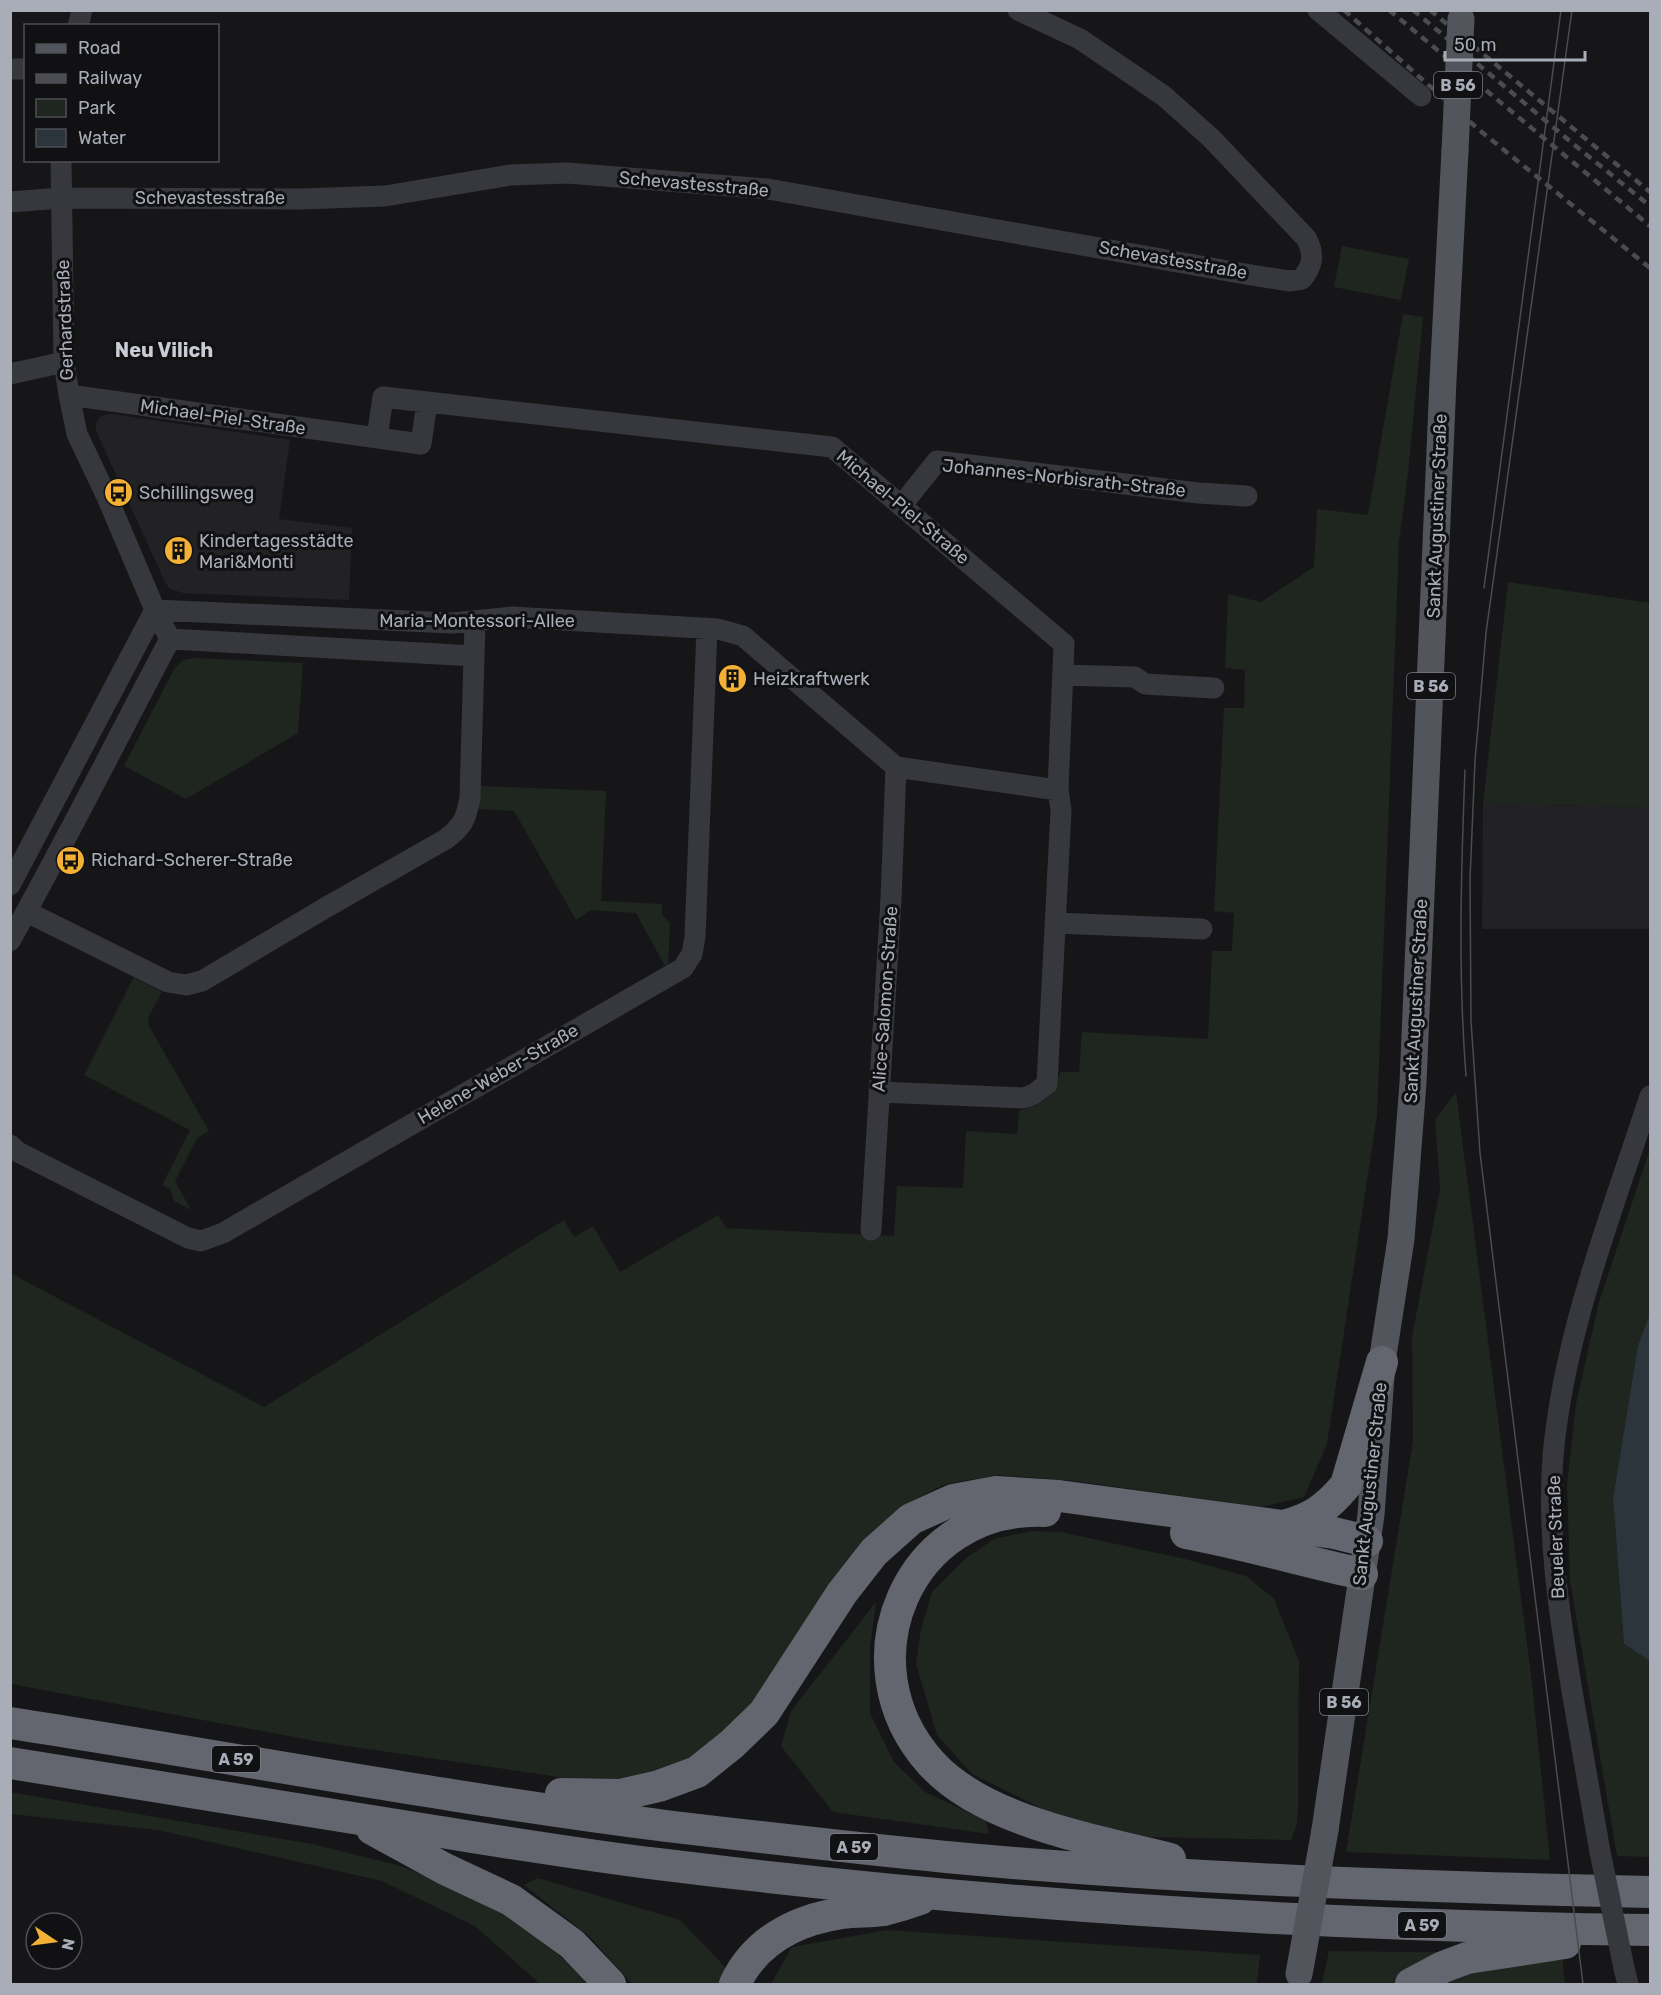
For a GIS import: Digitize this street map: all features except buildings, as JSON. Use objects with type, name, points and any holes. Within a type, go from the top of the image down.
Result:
[{"type":"highway","points":[[1283,1526],[1302,1521],[1322,1509],[1333,1501],[1346,1485],[1382,1362]]},
{"type":"highway","points":[[461,1796],[620,1795],[659,1786],[697,1772],[732,1744],[764,1713],[842,1593],[874,1552],[911,1519],[953,1500],[996,1492],[1059,1496],[1334,1533],[1367,1541]]},
{"type":"highway","points":[[1249,1878],[1041,1826],[1000,1811],[953,1782],[932,1765],[913,1740],[899,1712],[891,1682],[889,1652],[893,1626],[901,1602],[915,1575],[936,1550],[963,1530],[993,1516],[1030,1510],[1062,1512],[1181,1532],[1238,1543],[1362,1574]]},
{"type":"highway","name":"A 59","points":[[10,1723],[461,1796],[664,1825],[934,1856],[1249,1878],[1467,1888],[1650,1892]]},
{"type":"highway","name":"A 59","points":[[10,1763],[657,1864],[939,1894],[1221,1916],[1464,1927],[1649,1930]]},
{"type":"highway","points":[[353,1818],[445,1869],[512,1900],[572,1944],[610,1984]]},
{"type":"highway","points":[[735,1984],[744,1967],[760,1947],[792,1927],[844,1912],[883,1910],[939,1894]]},
{"type":"highway","points":[[1411,1984],[1443,1967],[1467,1958],[1649,1930]]},
{"type":"main road","name":"Sankt Augustiner Straße","points":[[1298,1979],[1325,1830],[1371,1515],[1382,1362],[1401,1239],[1413,1083],[1461,15]]},
{"type":"street","name":"Schevastesstraße","points":[[10,202],[61,198],[301,199],[385,196],[510,175],[567,173],[768,189],[1239,273],[1289,281],[1302,279],[1309,270],[1312,260],[1311,248],[1306,238],[1211,138],[1164,96],[1080,39],[1018,10]]},
{"type":"street","points":[[1318,10],[1421,96]]},
{"type":"street","name":"Gerhardstraße","points":[[61,162],[64,362],[77,434],[170,639]]},
{"type":"street","points":[[10,374],[64,362]]},
{"type":"street","name":"Michael-Piel-Straße","points":[[69,395],[421,444],[427,402]]},
{"type":"street","name":"Michael-Piel-Straße","points":[[377,438],[383,397],[832,447],[1064,644],[1058,790],[1061,810],[1046,1087],[1023,1098],[879,1092]]},
{"type":"street","name":"Johannes-Norbisrath-Straße","points":[[901,506],[937,461],[1186,492],[1247,496]]},
{"type":"street","points":[[10,885],[155,610]]},
{"type":"street","name":"Maria-Montessori-Allee","points":[[155,610],[352,620],[475,622],[512,617],[707,628],[743,636],[896,767]]},
{"type":"street","points":[[27,912],[168,982],[186,985],[202,981],[446,839],[460,829],[467,815],[471,791],[475,622]]},
{"type":"street","name":"Helene-Weber-Straße","points":[[10,1144],[25,1156],[188,1238],[201,1241],[223,1233],[683,968],[692,954],[695,937],[707,628]]},
{"type":"street","points":[[10,941],[59,854],[170,639]]},
{"type":"street","name":"Maria-Montessori-Allee","points":[[170,639],[474,656]]},
{"type":"street","points":[[1063,675],[1135,677],[1145,684],[1214,688]]},
{"type":"street","points":[[896,767],[1058,790]]},
{"type":"street","name":"Alice-Salomon-Straße","points":[[871,1230],[891,899],[896,767]]},
{"type":"street","points":[[1056,923],[1202,929]]},
{"type":"street","name":"Beueler Straße","points":[[1626,1976],[1600,1852],[1559,1613],[1552,1533],[1553,1457],[1561,1392],[1584,1299],[1650,1096]]},
{"type":"shaded area","points":[[111,414],[290,440],[279,519],[352,528],[349,600],[183,593],[170,589],[96,431],[99,418]]},
{"type":"shaded area","points":[[1483,804],[1650,807],[1650,929],[1482,929]]},
{"type":"green space","points":[[1342,246],[1409,259],[1401,300],[1334,287]]},
{"type":"green space","points":[[1403,314],[1423,317],[1399,542],[1377,1115],[1327,1444],[1304,1497],[1261,1507],[1067,1480],[998,1475],[945,1484],[904,1505],[753,1716],[691,1763],[620,1786],[320,1742],[11,1684],[10,1273],[264,1407],[564,1220],[574,1237],[593,1226],[620,1272],[718,1215],[726,1228],[894,1236],[897,1186],[963,1188],[966,1131],[1017,1134],[1019,1111],[1035,1106],[1046,1099],[1058,1081],[1060,1072],[1079,1072],[1082,1032],[1208,1039],[1212,951],[1232,951],[1234,913],[1214,911],[1224,708],[1244,708],[1245,670],[1225,668],[1228,594],[1261,602],[1314,567],[1317,509],[1368,515]]},
{"type":"green space","points":[[1508,582],[1650,603],[1650,807],[1483,804]]},
{"type":"green space","points":[[195,658],[303,663],[298,733],[186,799],[124,766],[174,669],[183,660]]},
{"type":"green space","points":[[480,786],[606,791],[601,901],[662,904],[662,914],[670,923],[668,964],[665,966],[636,913],[591,910],[576,920],[514,811],[479,809]]},
{"type":"green space","points":[[134,977],[162,992],[148,1018],[149,1026],[209,1131],[197,1138],[175,1181],[191,1210],[174,1201],[170,1189],[162,1185],[190,1130],[84,1075]]},
{"type":"green space","points":[[1456,1092],[1532,1683],[1550,1860],[1346,1852],[1413,1441],[1412,1337],[1440,1189],[1435,1120]]},
{"type":"green space","points":[[1650,1149],[1650,1314],[1638,1345],[1613,1498],[1624,1644],[1650,1661],[1650,1857],[1617,1856],[1570,1581],[1567,1485],[1576,1404],[1599,1302]]},
{"type":"green space","points":[[1031,1531],[1061,1532],[1185,1559],[1246,1576],[1274,1599],[1299,1661],[1298,1807],[1297,1824],[1291,1840],[1149,1837],[1057,1816],[972,1774],[937,1735],[916,1664],[921,1629],[932,1592],[965,1559],[994,1539]]},
{"type":"green space","points":[[876,1602],[870,1648],[870,1713],[894,1762],[925,1792],[986,1821],[989,1834],[833,1812],[781,1746],[791,1711]]},
{"type":"green space","points":[[10,1792],[312,1844],[401,1866],[501,1906],[589,1984],[540,1984],[475,1926],[382,1881],[158,1830],[11,1814]]},
{"type":"green space","points":[[538,1878],[680,1920],[729,1971],[725,1984],[632,1984],[590,1937],[524,1885]]},
{"type":"green space","points":[[887,1930],[1260,1955],[1257,1984],[771,1984],[792,1947]]},
{"type":"green space","points":[[1329,1951],[1562,1954],[1565,1984],[1322,1984]]},
{"type":"water","points":[[1650,1314],[1650,1661],[1624,1644],[1613,1498],[1638,1345]]},
{"type":"tram line","points":[[1484,588],[1561,10]]},
{"type":"tram line","points":[[1572,10],[1486,633],[1475,761],[1470,879],[1471,1021],[1480,1153],[1583,1984]]},
{"type":"tram line","points":[[1465,770],[1461,961],[1466,1076]]},
{"type":"railway","points":[[1344,10],[1478,129],[1650,268]]},
{"type":"railway","points":[[1389,10],[1650,226]]},
{"type":"railway","points":[[1413,10],[1650,206]]},
{"type":"railway","points":[[1430,10],[1650,192]]},
{"type":"place","name":"Schillingsweg","points":[[118,493]]},
{"type":"place","name":"Kindertagesstädte Mari&Monti","points":[[178,551]]},
{"type":"place","name":"Heizkraftwerk","points":[[732,679]]},
{"type":"place","name":"Richard-Scherer-Straße","points":[[70,860]]},
{"type":"district","name":"Neu Vilich","points":[[164,350]]}]
